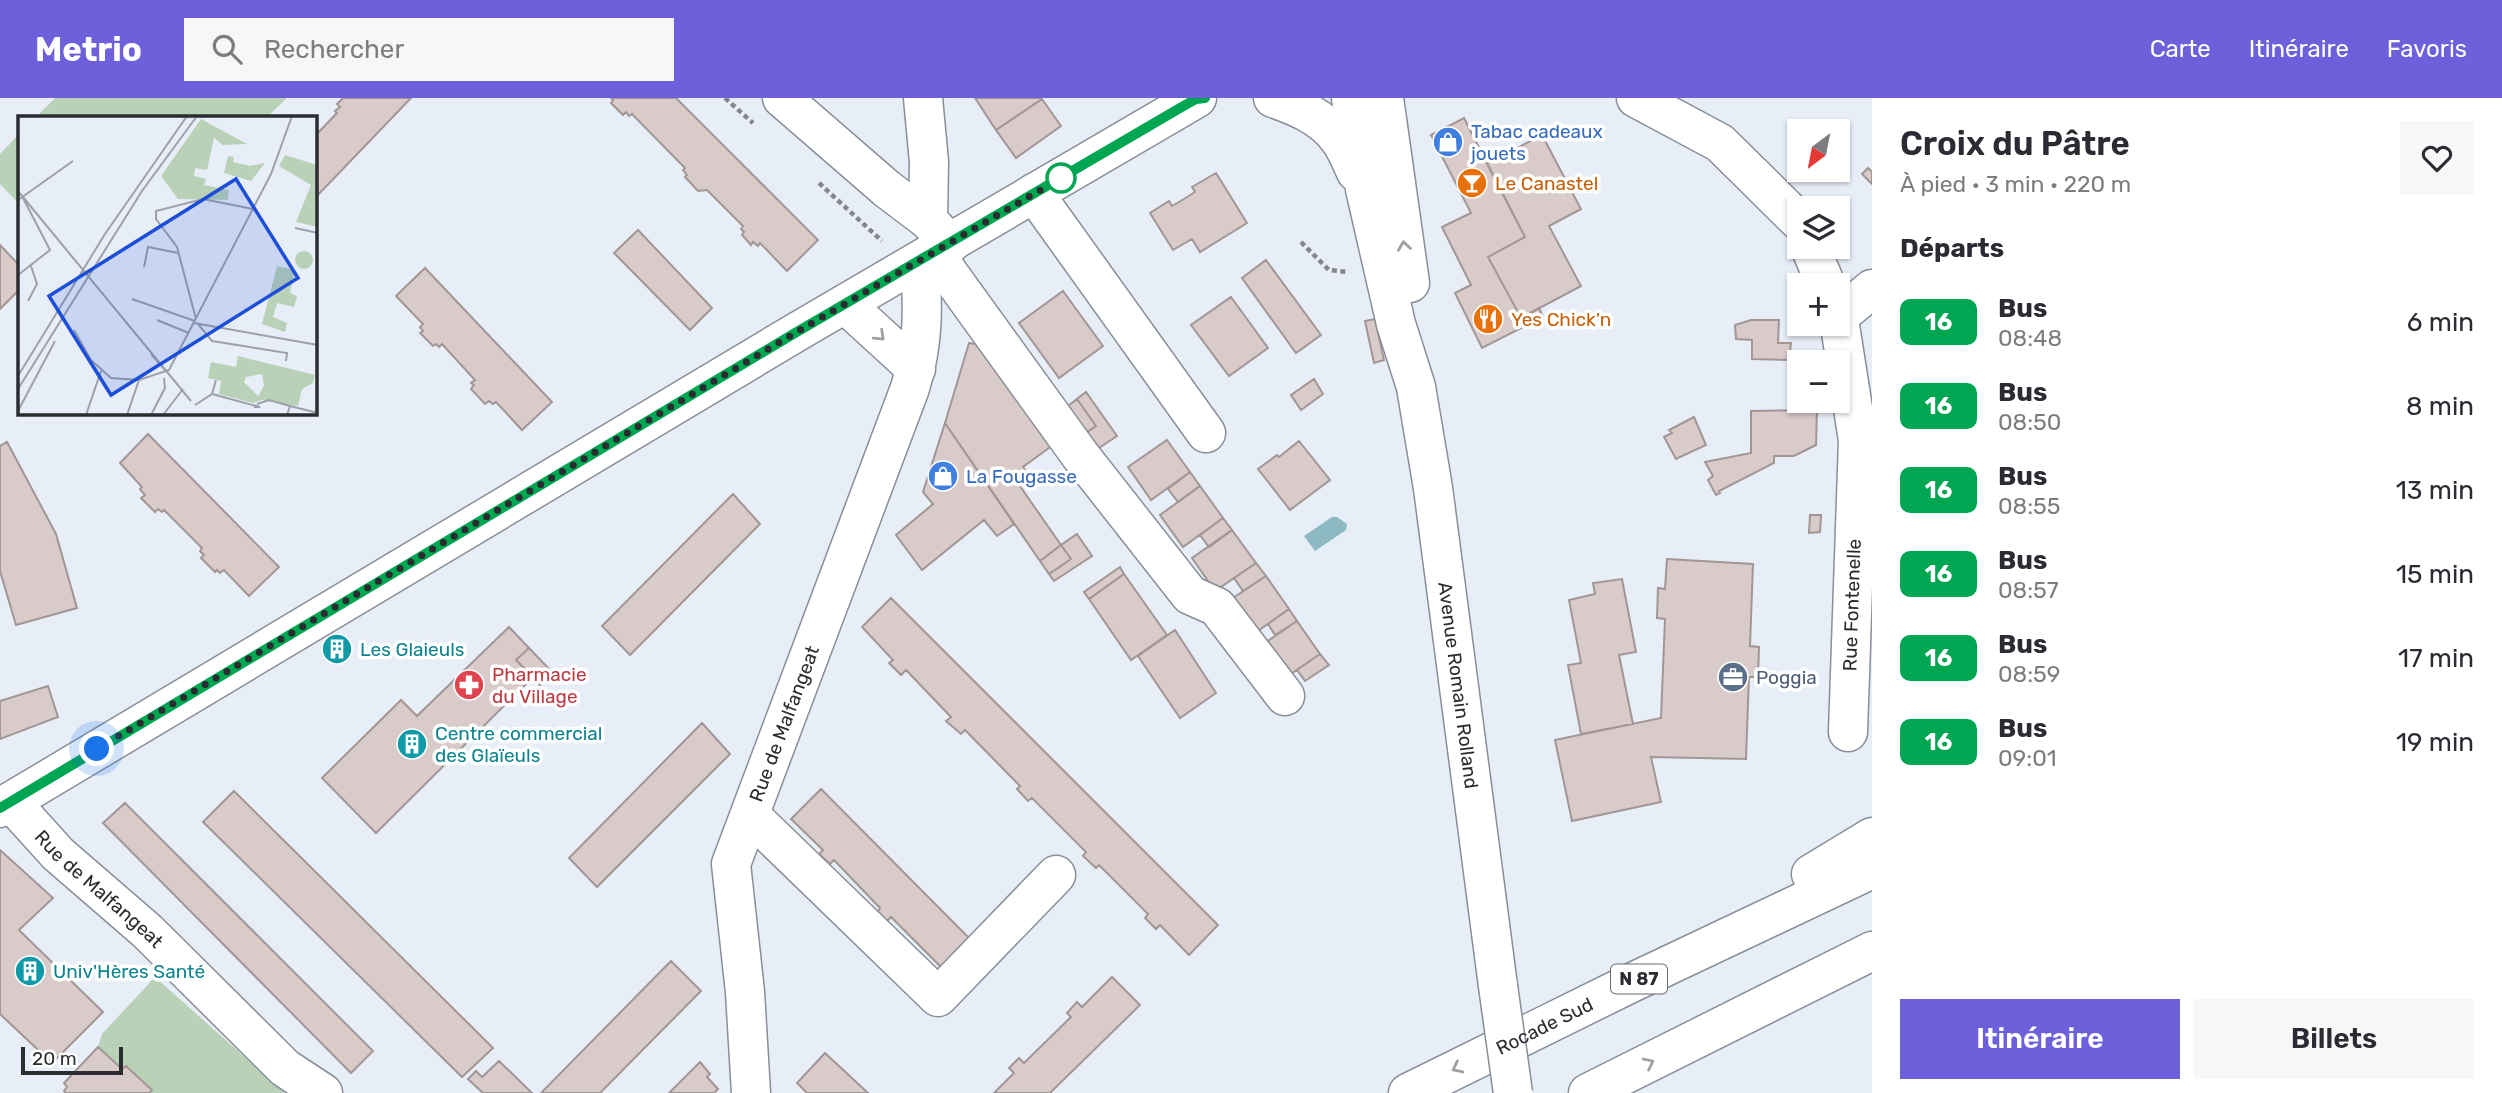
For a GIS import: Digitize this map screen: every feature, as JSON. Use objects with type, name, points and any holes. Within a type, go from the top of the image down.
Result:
[{"type":"main road","points":[[782,98],[887,189],[927,249],[1088,466],[1190,595],[1217,607],[1285,696]]},
{"type":"main road","name":"Rue de Malfangeat","points":[[751,1093],[745,992],[731,864],[916,369],[923,322],[927,249],[929,162],[923,98]]},
{"type":"main road","points":[[6,805],[845,304],[927,249],[1034,193],[1197,98],[1205,98]]},
{"type":"main road","points":[[1273,98],[1301,108],[1338,137],[1365,189]]},
{"type":"main road","name":"Avenue Romain Rolland","points":[[1351,98],[1365,189],[1396,324],[1416,387],[1433,488],[1513,1093]]},
{"type":"main road","name":"Avenue Romain Rolland","points":[[1384,98],[1415,321],[1416,387]]},
{"type":"main road","points":[[1636,98],[1720,143],[1787,208]]},
{"type":"main road","points":[[1034,193],[1206,433]]},
{"type":"main road","points":[[1850,298],[1872,289]]},
{"type":"main road","points":[[845,304],[916,369]]},
{"type":"main road","name":"Rue Fontenelle","points":[[1840,336],[1858,440],[1848,732]]},
{"type":"main road","name":"Rue de Malfangeat","points":[[6,805],[147,931],[285,1068],[323,1093]]},
{"type":"main road","points":[[750,815],[938,997],[1056,874]]},
{"type":"main road","points":[[1631,983],[1872,837]]},
{"type":"main road","name":"Rocade Sud","points":[[1408,1093],[1631,983],[1872,869]]},
{"type":"main road","points":[[1588,1093],[1872,951]]},
{"type":"main road","points":[[1738,1019],[1872,963]]},
{"type":"path","points":[[725,98],[754,124]]},
{"type":"path","points":[[812,177],[871,229],[927,249]]},
{"type":"path","points":[[1301,242],[1329,270],[1351,273]]},
{"type":"green space","points":[[55,98],[287,98],[268,116],[37,116]]},
{"type":"green space","points":[[18,135],[18,203],[0,184],[0,154]]},
{"type":"green space","points":[[155,977],[285,1093],[149,1093],[151,1090],[126,1066],[122,1069],[98,1047],[102,1034]]},
{"type":"water","points":[[1332,517],[1337,517],[1347,524],[1346,530],[1315,551],[1304,536]]},
{"type":"building","points":[[343,98],[411,98],[317,196],[317,134],[337,113],[335,111],[340,107],[337,104]]},
{"type":"building","points":[[611,98],[676,98],[818,240],[787,271],[760,243],[758,246],[753,242],[751,245],[742,235],[743,226],[707,190],[698,191],[685,177],[685,168],[632,114],[629,116],[626,112],[623,115],[611,103]]},
{"type":"building","points":[[975,98],[1041,98],[1042,99],[996,130]]},
{"type":"building","points":[[1042,99],[1061,126],[1016,158],[996,130]]},
{"type":"building","points":[[1464,118],[1525,237],[1488,257],[1521,318],[1539,308],[1543,317],[1482,348],[1455,293],[1471,285],[1442,227],[1471,213],[1431,135]]},
{"type":"building","points":[[1542,135],[1581,209],[1549,226],[1581,286],[1521,318],[1488,257],[1525,237],[1487,164]]},
{"type":"building","points":[[1868,168],[1872,172],[1872,184],[1862,174]]},
{"type":"building","points":[[1216,173],[1247,223],[1200,252],[1192,239],[1173,250],[1150,213],[1169,201],[1172,206],[1179,202],[1195,192],[1192,187]]},
{"type":"building","points":[[638,230],[712,308],[690,330],[614,253]]},
{"type":"building","points":[[0,245],[18,264],[18,291],[0,309]]},
{"type":"building","points":[[1266,260],[1321,335],[1296,353],[1242,278]]},
{"type":"building","points":[[425,268],[552,402],[522,430],[496,402],[493,404],[489,401],[485,404],[471,389],[474,385],[471,383],[475,380],[442,344],[439,347],[436,344],[433,346],[420,333],[423,331],[420,327],[423,324],[396,296]]},
{"type":"building","points":[[1063,291],[1103,346],[1059,378],[1019,323]]},
{"type":"building","points":[[1231,297],[1268,348],[1229,376],[1191,325]]},
{"type":"building","points":[[1375,319],[1384,360],[1374,363],[1365,321]]},
{"type":"building","points":[[1751,320],[1779,320],[1778,343],[1791,343],[1790,350],[1787,350],[1787,360],[1752,359],[1752,340],[1736,339],[1735,325]]},
{"type":"building","points":[[969,343],[991,346],[1057,442],[1023,467],[1026,471],[1015,479],[1061,545],[1040,561],[945,423]]},
{"type":"building","points":[[1314,379],[1323,394],[1301,410],[1291,395]]},
{"type":"building","points":[[1086,392],[1117,436],[1093,452],[1081,436],[1096,426],[1077,399]]},
{"type":"building","points":[[1077,399],[1096,426],[1081,436],[1063,410]]},
{"type":"building","points":[[1751,411],[1817,413],[1816,445],[1794,456],[1774,456],[1774,463],[1716,495],[1708,480],[1713,476],[1705,462],[1751,453]]},
{"type":"building","points":[[1694,417],[1706,445],[1676,459],[1664,437],[1672,433],[1669,430]]},
{"type":"building","points":[[945,423],[1014,524],[997,536],[984,520],[922,570],[896,535],[933,504],[923,492]]},
{"type":"building","points":[[148,434],[279,567],[249,596],[224,570],[215,572],[201,558],[204,555],[200,551],[202,548],[164,510],[162,512],[158,509],[155,512],[141,498],[145,495],[140,489],[142,487],[120,463]]},
{"type":"building","points":[[1167,440],[1190,472],[1151,500],[1128,467]]},
{"type":"building","points":[[1299,441],[1330,480],[1290,510],[1258,469]]},
{"type":"building","points":[[7,442],[56,534],[77,608],[16,625],[0,571],[0,446]]},
{"type":"building","points":[[1190,472],[1200,486],[1178,502],[1168,489]]},
{"type":"building","points":[[1200,486],[1223,518],[1183,547],[1160,515]]},
{"type":"building","points":[[733,494],[760,524],[630,655],[602,626]]},
{"type":"building","points":[[1810,515],[1821,515],[1820,532],[1809,533]]},
{"type":"building","points":[[1223,518],[1232,530],[1209,547],[1200,535]]},
{"type":"building","points":[[1232,530],[1256,563],[1215,591],[1192,558]]},
{"type":"building","points":[[1077,534],[1092,556],[1054,581],[1049,574],[1071,559],[1061,545]]},
{"type":"building","points":[[1061,545],[1071,559],[1049,574],[1040,561]]},
{"type":"building","points":[[1667,559],[1753,564],[1750,646],[1759,647],[1758,677],[1749,677],[1746,759],[1651,757],[1661,802],[1572,821],[1555,740],[1661,718],[1665,619],[1657,618],[1658,588],[1665,589]]},
{"type":"building","points":[[1256,563],[1266,576],[1243,591],[1234,578]]},
{"type":"building","points":[[1120,567],[1124,574],[1089,599],[1084,592]]},
{"type":"building","points":[[1124,574],[1167,635],[1131,660],[1089,599]]},
{"type":"building","points":[[1266,576],[1289,609],[1248,638],[1224,604]]},
{"type":"building","points":[[1622,579],[1636,652],[1619,655],[1633,724],[1581,734],[1568,665],[1581,663],[1569,600],[1595,594],[1593,583]]},
{"type":"building","points":[[891,598],[1218,925],[1189,955],[1160,925],[1156,929],[1145,918],[1148,914],[1099,865],[1096,868],[1083,856],[1086,852],[1032,798],[1028,801],[1017,789],[1020,786],[965,730],[961,734],[946,721],[951,717],[906,670],[901,675],[889,663],[893,660],[862,627]]},
{"type":"building","points":[[1289,609],[1297,621],[1275,635],[1268,624]]},
{"type":"building","points":[[1297,621],[1320,654],[1279,682],[1256,649]]},
{"type":"building","name":"Centre commercial des Glaïeuls","points":[[509,627],[529,648],[516,660],[533,677],[376,833],[322,778],[401,700],[417,716]]},
{"type":"building","points":[[1175,630],[1216,693],[1180,718],[1138,656]]},
{"type":"building","name":"Les Glaieuls","points":[[343,640],[347,647],[331,657],[326,650]]},
{"type":"building","points":[[529,648],[553,673],[540,685],[516,660]]},
{"type":"building","points":[[1320,654],[1329,665],[1305,681],[1297,670]]},
{"type":"building","points":[[48,686],[58,717],[0,739],[0,701]]},
{"type":"building","points":[[702,723],[730,754],[597,887],[569,858]]},
{"type":"building","points":[[821,789],[975,944],[948,974],[891,917],[887,921],[878,912],[880,908],[834,860],[830,864],[819,854],[823,850],[791,819]]},
{"type":"building","points":[[234,791],[493,1048],[462,1077],[203,822]]},
{"type":"building","points":[[125,803],[373,1051],[351,1073],[103,823]]},
{"type":"building","name":"Univ'Hères Santé","points":[[0,850],[53,898],[19,930],[103,1012],[52,1063],[0,1014]]},
{"type":"building","points":[[671,961],[701,991],[600,1093],[541,1093]]},
{"type":"building","points":[[1112,977],[1140,1005],[1050,1093],[994,1093],[1014,1073],[1009,1068],[1019,1058],[1024,1063],[1071,1017],[1067,1013],[1077,1002],[1082,1007]]},
{"type":"building","points":[[98,1047],[122,1069],[126,1066],[152,1090],[149,1093],[66,1093],[64,1091],[67,1087],[64,1083]]},
{"type":"building","points":[[825,1053],[868,1093],[807,1093],[797,1083]]},
{"type":"building","points":[[499,1061],[532,1093],[483,1093],[468,1079],[476,1071],[482,1077]]},
{"type":"building","points":[[700,1062],[710,1074],[707,1077],[718,1089],[714,1093],[669,1093]]},
{"type":"bus line","name":"16","points":[[0,808],[795,333],[1180,108],[1196,99],[1205,98]]},
{"type":"place","name":"Tabac cadeaux jouets","points":[[1448,142]]},
{"type":"place","name":"Le Canastel","points":[[1472,183]]},
{"type":"place","name":"Yes Chick’n","points":[[1488,319]]},
{"type":"place","name":"La Fougasse","points":[[943,476]]},
{"type":"place","name":"Les Glaieuls","points":[[337,649]]},
{"type":"place","name":"Poggia","points":[[1733,677]]},
{"type":"place","name":"Pharmacie du Village","points":[[469,685]]},
{"type":"place","name":"Centre commercial des Glaïeuls","points":[[412,744]]},
{"type":"place","name":"Univ'Hères Santé","points":[[30,971]]},
{"type":"route","points":[[97,749],[795,333],[1061,178]]}]
